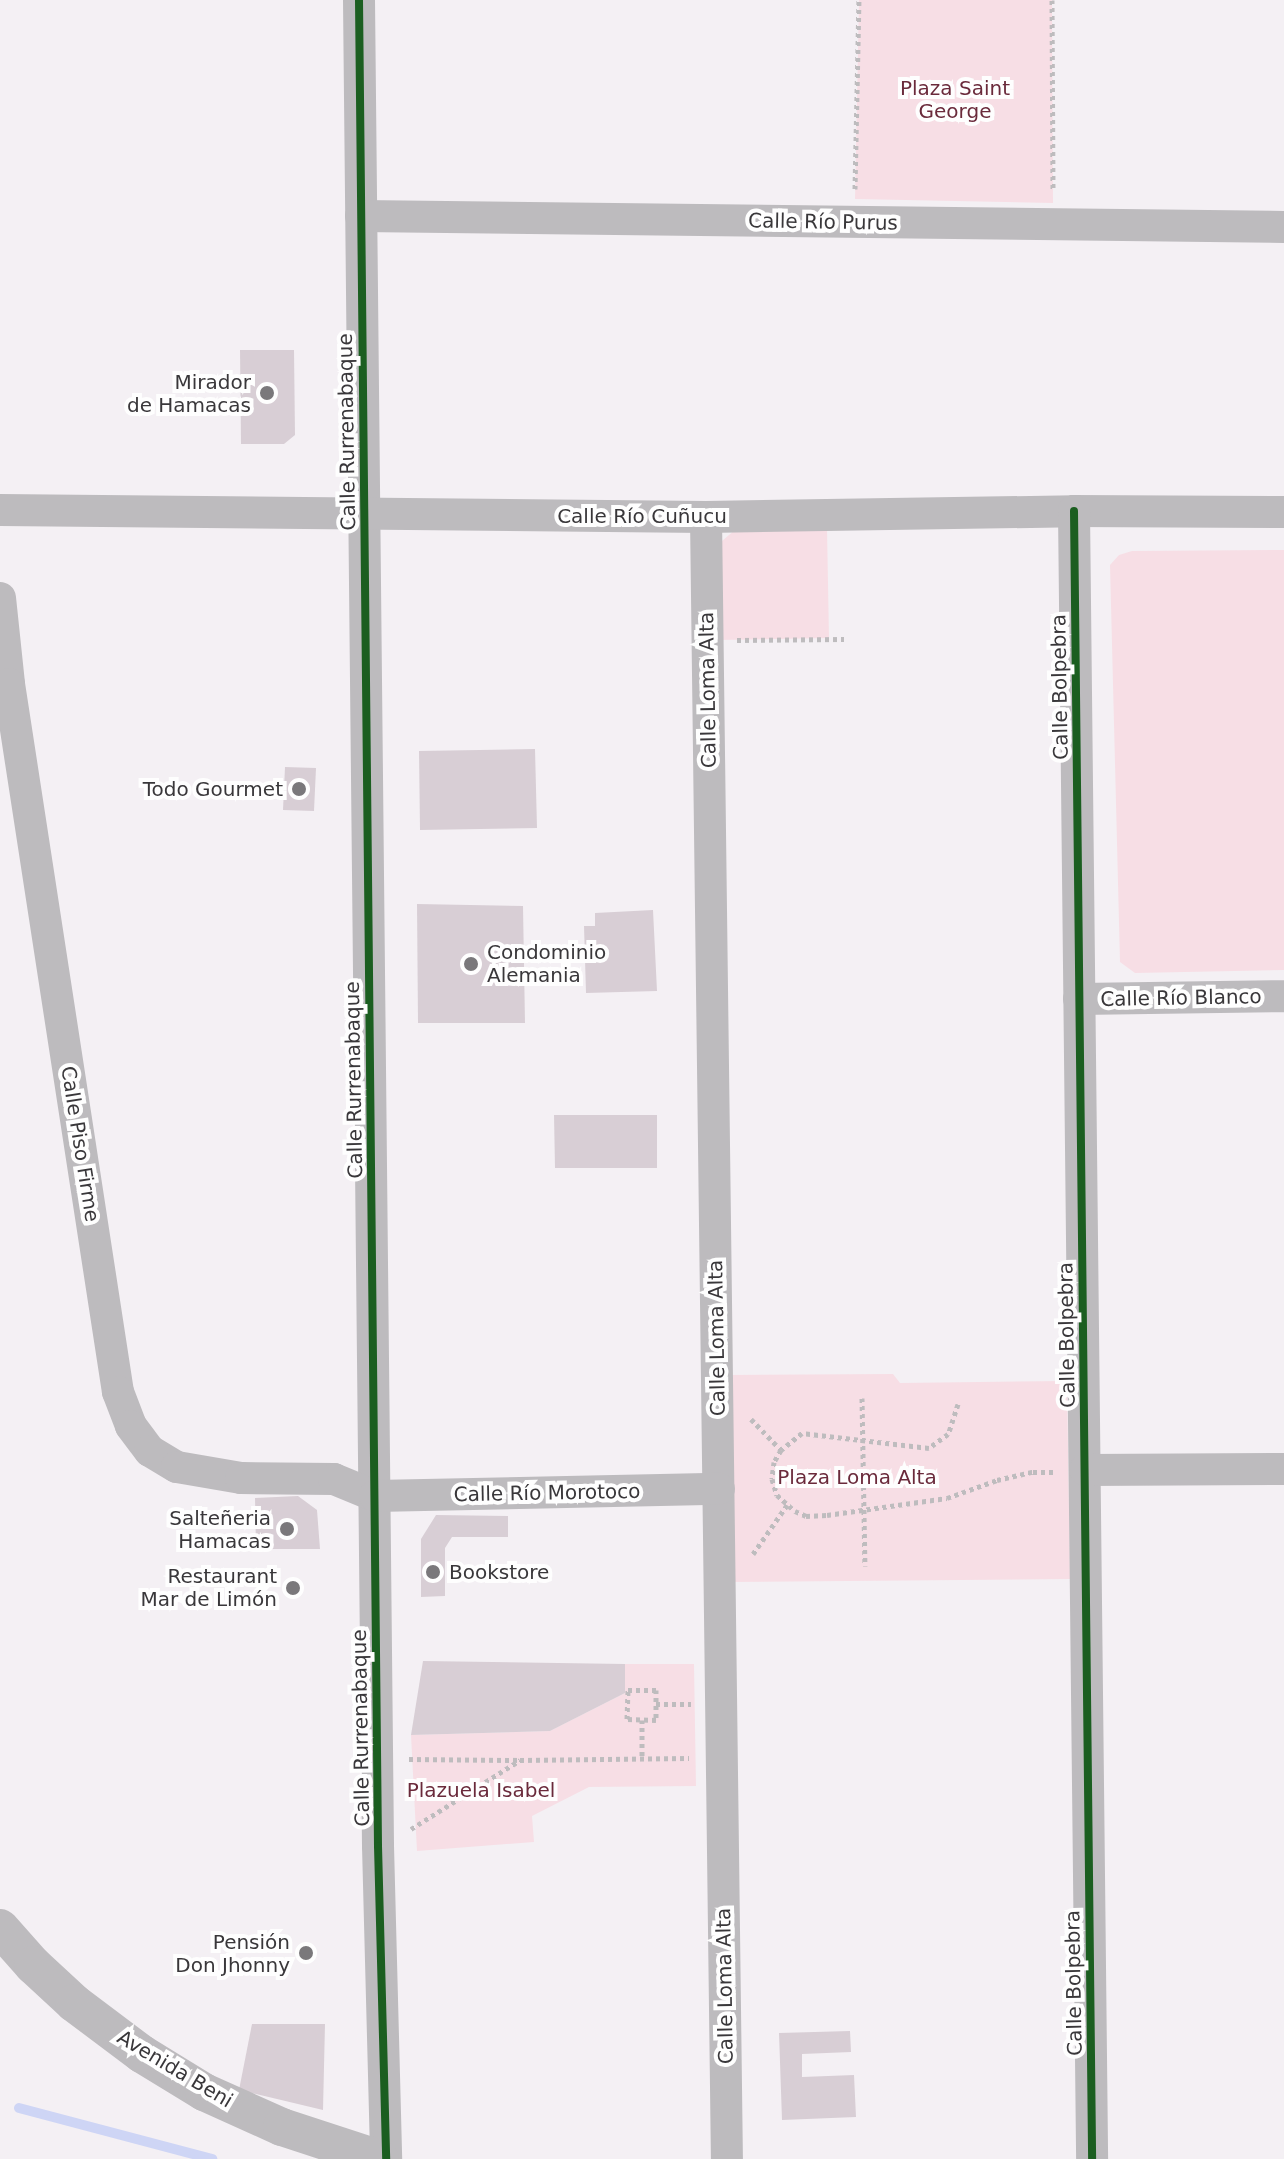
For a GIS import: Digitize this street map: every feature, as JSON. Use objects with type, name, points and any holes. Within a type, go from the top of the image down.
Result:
[{"type":"street","name":"Calle Rurrenabaque","points":[[359,0],[383,2159]]},
{"type":"street","name":"Calle Río Purus","points":[[361,216],[1284,227]]},
{"type":"street","name":"Calle Río Cuñucu","points":[[0,510],[706,517],[1074,511],[1284,512]]},
{"type":"street","name":"Calle Bolpebra","points":[[1074,511],[1092,2159]]},
{"type":"street","name":"Calle Loma Alta","points":[[706,517],[727,2159]]},
{"type":"street","name":"Calle Piso Firme","points":[[0,598],[9,684],[118,1392],[131,1426],[150,1451],[177,1467],[241,1478],[334,1479],[375,1496]]},
{"type":"street","name":"Calle Río Blanco","points":[[1079,999],[1284,996]]},
{"type":"street","points":[[1085,1470],[1284,1469]]},
{"type":"street","name":"Calle Río Morotoco","points":[[375,1496],[719,1489]]},
{"type":"street","name":"Avenida Beni","points":[[0,1928],[33,1965],[74,2003],[142,2054],[204,2092],[282,2127],[383,2159]]},
{"type":"path","points":[[853,222],[859,0]]},
{"type":"path","points":[[1052,0],[1053,224]]},
{"type":"path","points":[[708,640],[844,639]]},
{"type":"path","points":[[862,1398],[865,1566]]},
{"type":"path","points":[[958,1404],[948,1434],[929,1448],[802,1433],[781,1450],[774,1462],[772,1479],[777,1495],[806,1516],[947,1498],[1033,1472],[1085,1470]]},
{"type":"path","points":[[628,1690],[656,1690],[656,1720],[642,1719],[627,1719],[628,1690]]},
{"type":"path","points":[[642,1719],[642,1759]]},
{"type":"path","points":[[378,1759],[722,1757]]},
{"type":"path","points":[[378,1846],[520,1760]]},
{"type":"green space","name":"Plaza Saint George","points":[[859,0],[1052,0],[1053,203],[855,199]]},
{"type":"green space","points":[[827,528],[829,638],[717,640],[715,547],[736,529]]},
{"type":"green space","points":[[1284,550],[1284,970],[1135,973],[1120,962],[1110,565],[1119,555],[1132,551]]},
{"type":"green space","name":"Plaza Loma Alta","points":[[893,1374],[900,1383],[1067,1381],[1070,1579],[729,1582],[727,1375]]},
{"type":"green space","name":"Plazuela Isabel","points":[[625,1664],[694,1664],[696,1786],[589,1787],[532,1816],[534,1842],[417,1851],[411,1735],[550,1731],[625,1693]]},
{"type":"building","name":"Mirador de Hamacas","points":[[240,350],[294,350],[295,435],[284,444],[241,444]]},
{"type":"building","points":[[535,749],[537,828],[420,830],[419,751]]},
{"type":"building","name":"Todo Gourmet","points":[[285,767],[316,768],[314,811],[283,810]]},
{"type":"building","name":"Condominio Alemania","points":[[417,904],[523,906],[525,1023],[418,1023]]},
{"type":"building","points":[[653,910],[657,991],[586,993],[584,926],[595,926],[595,913]]},
{"type":"building","points":[[554,1115],[657,1115],[657,1168],[555,1168]]},
{"type":"building","name":"Salteñeria Hamacas","points":[[298,1496],[317,1510],[320,1549],[256,1549],[255,1498]]},
{"type":"building","name":"Bookstore","points":[[436,1515],[508,1516],[508,1537],[452,1537],[445,1548],[445,1596],[421,1597],[421,1539]]},
{"type":"building","points":[[423,1661],[625,1664],[625,1693],[550,1731],[411,1735]]},
{"type":"building","points":[[252,2024],[325,2024],[323,2110],[239,2090]]},
{"type":"building","points":[[850,2031],[851,2052],[802,2054],[802,2077],[854,2075],[856,2117],[782,2120],[779,2033]]},
{"type":"waterway","points":[[19,2108],[212,2159]]},
{"type":"cycle path","points":[[359,0],[378,1846],[386,2159]]},
{"type":"cycle path","points":[[1074,511],[1092,2159]]},
{"type":"place","name":"Mirador de Hamacas","points":[[267,393]]},
{"type":"place","name":"Todo Gourmet","points":[[299,789]]},
{"type":"place","name":"Condominio Alemania","points":[[471,964]]},
{"type":"place","name":"Salteñeria Hamacas","points":[[287,1529]]},
{"type":"place","name":"Bookstore","points":[[433,1572]]},
{"type":"place","name":"Restaurant Mar de Limón","points":[[293,1588]]},
{"type":"place","name":"Pensión Don Jhonny","points":[[306,1953]]}]
